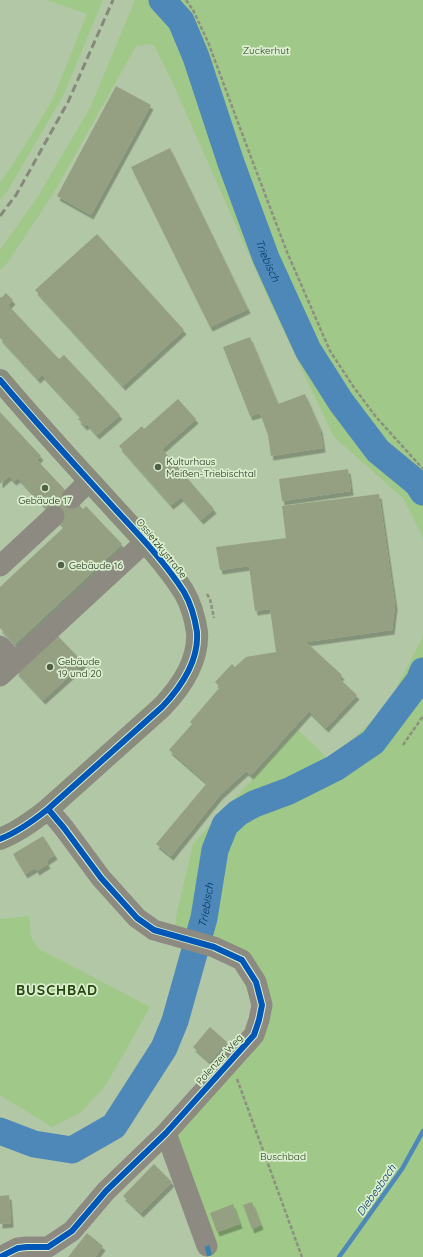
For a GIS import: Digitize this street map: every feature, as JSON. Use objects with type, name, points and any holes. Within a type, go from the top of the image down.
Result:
[{"type":"main road","name":"Ossietzkystraße","points":[[0,380],[145,542],[174,578],[185,594],[193,612],[197,633],[195,653],[188,674],[173,695],[162,707],[48,809],[30,823],[9,836],[0,839]]},
{"type":"street","points":[[72,498],[89,481]]},
{"type":"street","points":[[3,557],[54,516]]},
{"type":"street","points":[[0,676],[145,542]]},
{"type":"street","points":[[0,646],[15,662]]},
{"type":"street","name":"Polenzer Weg","points":[[0,1257],[18,1248],[27,1246],[48,1252],[72,1232],[106,1191],[166,1133],[254,1035],[260,1020],[262,1005],[256,982],[242,960],[214,947],[154,930],[137,918],[101,878],[48,809]]},
{"type":"street","points":[[166,1133],[207,1246]]},
{"type":"path","points":[[186,0],[193,10],[208,42],[287,252],[330,351],[376,417],[423,469]]},
{"type":"path","points":[[206,592],[210,599],[214,621]]},
{"type":"path","points":[[403,745],[423,716]]},
{"type":"path","points":[[231,1061],[302,1257]]},
{"type":"green space","points":[[47,0],[103,0],[63,96],[8,190],[0,200],[0,183],[53,99],[87,14]]},
{"type":"green space","name":"Zuckerhut","points":[[135,0],[423,0],[423,539],[404,499],[334,437],[268,298],[172,81],[155,47],[152,44],[136,46],[53,194],[8,262],[0,270],[0,250],[37,198],[90,108]]},
{"type":"green space","name":"Buschbad","points":[[423,632],[423,1257],[211,1257],[166,1133],[259,1020],[242,960],[174,935],[176,917],[193,844],[298,730],[328,759],[336,755],[386,707],[422,639]]},
{"type":"green space","name":"Buschbad","points":[[29,916],[31,937],[39,949],[150,1007],[106,1085],[81,1112],[52,1127],[0,1095],[0,919]]},
{"type":"building","points":[[116,86],[151,105],[91,215],[57,196]]},
{"type":"building","points":[[170,148],[248,309],[210,327],[131,167]]},
{"type":"building","points":[[97,234],[184,330],[123,386],[35,290]]},
{"type":"building","points":[[6,293],[13,300],[8,305],[59,359],[64,355],[120,415],[97,435],[87,424],[85,426],[78,419],[81,417],[42,375],[38,379],[0,338],[0,296],[1,298]]},
{"type":"building","points":[[250,337],[278,404],[305,394],[320,428],[323,448],[271,456],[268,435],[260,413],[250,416],[223,347]]},
{"type":"building","name":"Kulturhaus Meißen-Triebischtal","points":[[178,399],[196,419],[162,449],[214,509],[201,520],[181,497],[171,505],[119,446],[142,426],[144,429]]},
{"type":"building","name":"Gebäude 16","points":[[0,412],[41,456],[37,460],[83,509],[86,506],[122,544],[15,644],[0,628],[0,587],[64,527],[18,478],[14,481],[9,476],[0,484]]},
{"type":"building","points":[[348,469],[351,491],[282,501],[279,479]]},
{"type":"building","points":[[379,494],[395,605],[392,630],[306,642],[342,675],[339,678],[357,695],[326,728],[309,711],[251,775],[246,771],[220,795],[171,856],[156,844],[207,783],[169,750],[192,724],[190,722],[220,687],[215,682],[232,664],[235,667],[246,657],[276,652],[270,609],[255,611],[249,566],[220,570],[216,547],[286,538],[282,506]]},
{"type":"building","name":"Gebäude 19 und 20","points":[[56,634],[84,663],[43,700],[16,671]]},
{"type":"building","points":[[43,836],[55,855],[46,861],[48,864],[37,871],[35,868],[25,874],[13,854]]},
{"type":"building","points":[[210,1027],[227,1042],[210,1062],[193,1047]]},
{"type":"building","points":[[154,1164],[172,1182],[141,1213],[123,1196]]},
{"type":"building","points":[[9,1195],[11,1223],[0,1224],[0,1196]]},
{"type":"building","points":[[252,1202],[261,1225],[252,1229],[243,1205]]},
{"type":"building","points":[[233,1204],[240,1224],[217,1232],[210,1213]]},
{"type":"building","points":[[87,1233],[103,1246],[95,1257],[68,1257]]},
{"type":"waterway","name":"Triebisch","points":[[162,0],[181,21],[196,57],[231,163],[266,258],[308,350],[341,402],[378,451],[417,483],[423,492]]},
{"type":"waterway","name":"Triebisch","points":[[0,1131],[34,1144],[72,1150],[114,1126],[164,1048],[175,1021],[204,918],[215,850],[225,825],[238,813],[254,804],[289,791],[335,768],[373,742],[419,681],[423,671]]},
{"type":"waterway","name":"Diebesbach","points":[[339,1257],[402,1169],[423,1131]]},
{"type":"railway","points":[[0,216],[16,195],[68,102],[113,0]]},
{"type":"marked path","points":[[207,1246],[210,1257]]},
{"type":"cycle path","points":[[0,380],[169,570],[184,592],[192,612],[197,632],[197,643],[192,663],[176,691],[162,707],[37,818],[0,839]]},
{"type":"cycle path","points":[[0,1257],[18,1248],[48,1247],[72,1231],[106,1191],[166,1133],[254,1035],[262,1005],[256,982],[242,960],[214,947],[154,930],[137,918],[101,878],[48,809]]},
{"type":"place","name":"Kulturhaus Meißen-Triebischtal","points":[[158,467]]},
{"type":"place","name":"Gebäude 17","points":[[45,488]]},
{"type":"place","name":"Gebäude 16","points":[[61,565]]},
{"type":"place","name":"Gebäude 19 und 20","points":[[50,667]]},
{"type":"district","name":"BUSCHBAD","points":[[57,990]]}]
